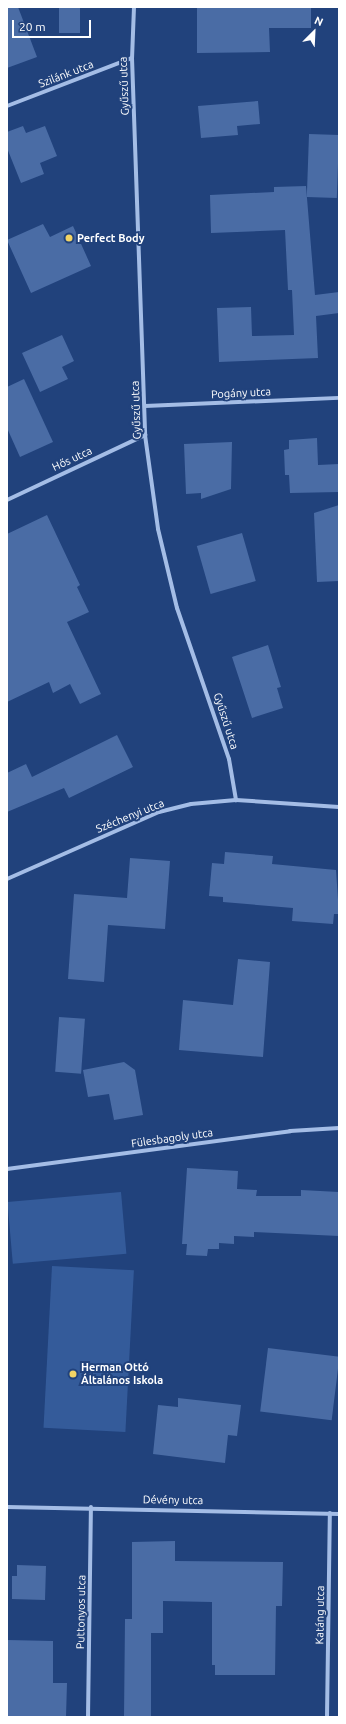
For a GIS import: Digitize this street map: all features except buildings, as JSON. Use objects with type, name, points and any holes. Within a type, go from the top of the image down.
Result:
[{"type":"street","name":"Gyűszű utca","points":[[134,7],[132,58],[145,435],[158,529],[177,608],[229,759],[236,800]]},
{"type":"street","name":"Szilánk utca","points":[[7,106],[132,58]]},
{"type":"street","name":"Pogány utca","points":[[145,406],[339,398]]},
{"type":"street","name":"Hős utca","points":[[7,500],[145,435]]},
{"type":"street","name":"Széchenyi utca","points":[[7,879],[159,812],[191,804],[236,800],[339,807]]},
{"type":"street","name":"Fülesbagoly utca","points":[[7,1169],[290,1131],[339,1128]]},
{"type":"street","name":"Dévény utca","points":[[7,1507],[91,1507],[339,1514]]},
{"type":"street","name":"Puttonyos utca","points":[[88,1717],[91,1507]]},
{"type":"street","name":"Katáng utca","points":[[327,1717],[330,1513]]},
{"type":"shaded area","points":[[121,1192],[126,1254],[13,1264],[7,1202]]},
{"type":"shaded area","points":[[52,1266],[134,1270],[125,1432],[44,1428]]},
{"type":"place","name":"Perfect Body","points":[[69,238]]},
{"type":"place","name":"Herman Ottó Általános Iskola","points":[[73,1374]]}]
